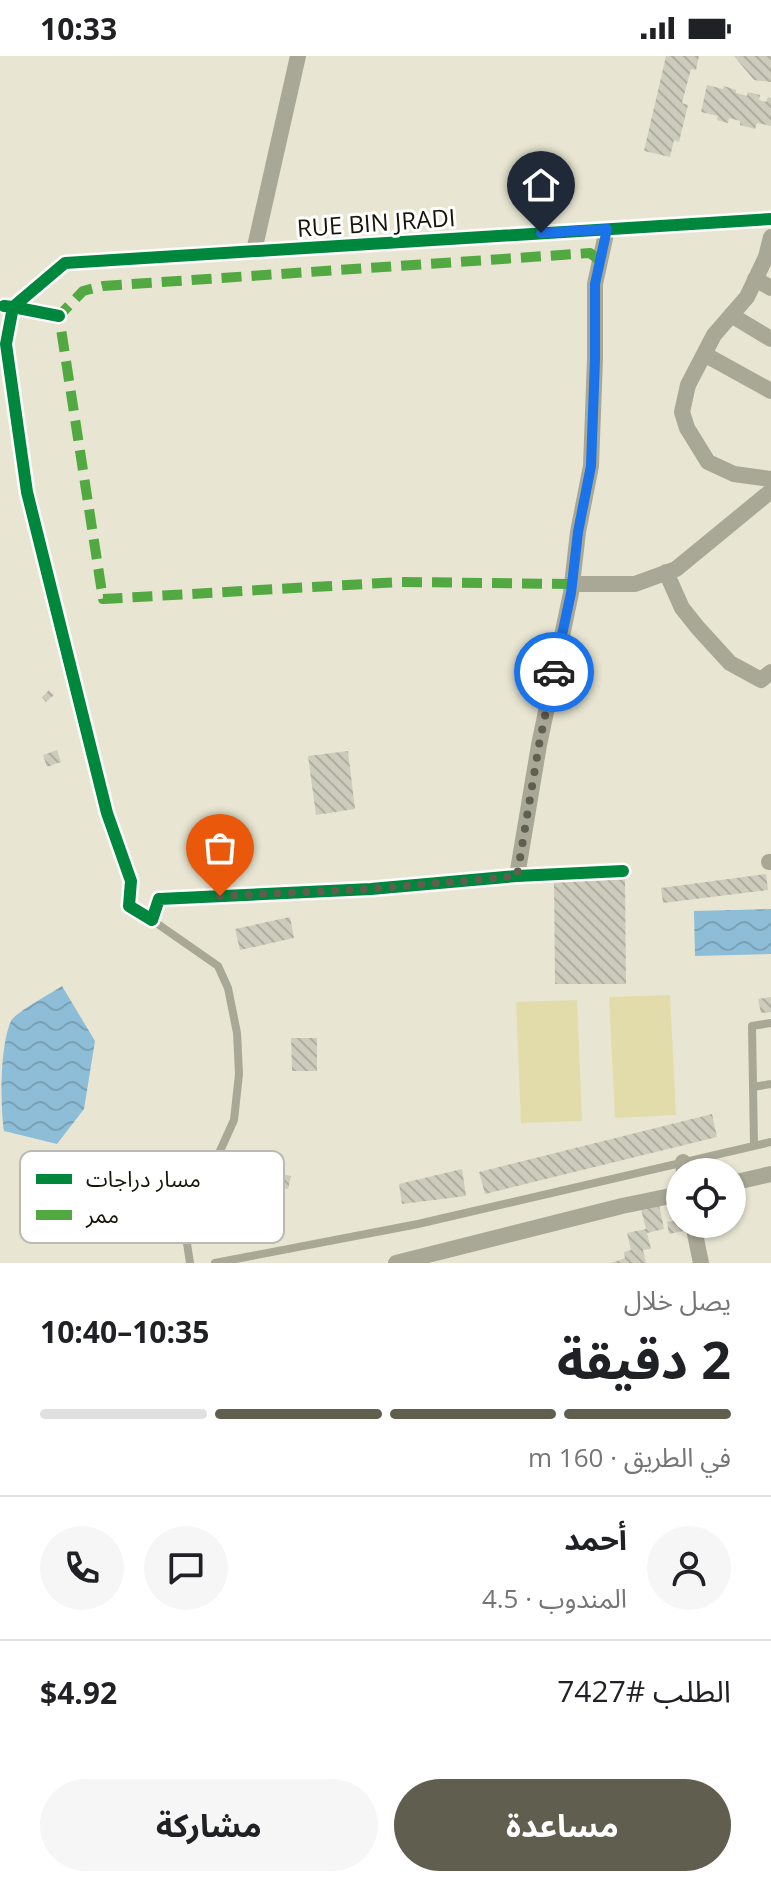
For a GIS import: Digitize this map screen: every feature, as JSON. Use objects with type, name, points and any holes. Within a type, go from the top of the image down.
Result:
[{"type":"street","points":[[254,251],[298,56]]},
{"type":"street","name":"RUE BIN JRADI","points":[[6,306],[65,263],[771,219]]},
{"type":"street","points":[[517,876],[591,466],[595,284],[607,229]]},
{"type":"street","points":[[771,237],[766,257],[747,297],[714,335],[688,385],[682,412],[687,428],[708,462],[734,474],[771,479]]},
{"type":"street","points":[[755,279],[771,288]]},
{"type":"street","points":[[59,316],[6,306],[6,344],[27,492],[107,813],[131,881],[129,906],[152,920],[159,899],[371,889],[517,876],[623,871]]},
{"type":"street","points":[[731,315],[771,339]]},
{"type":"street","points":[[704,354],[771,391]]},
{"type":"street","points":[[572,584],[635,584],[676,569],[771,491]]},
{"type":"street","points":[[666,572],[682,608],[730,663],[761,680],[771,672]]},
{"type":"street","points":[[746,1180],[771,1174]]},
{"type":"street","points":[[396,1263],[422,1260],[666,1197]]},
{"type":"street","points":[[696,1238],[701,1263]]},
{"type":"lane","points":[[152,920],[218,966],[228,988],[237,1033],[239,1074],[234,1120],[220,1151]]},
{"type":"lane","points":[[754,1146],[752,1026],[771,1023]]},
{"type":"lane","points":[[753,1087],[771,1084]]},
{"type":"lane","points":[[714,1158],[771,1142]]},
{"type":"lane","points":[[215,1263],[418,1224],[666,1171]]},
{"type":"lane","points":[[187,1243],[190,1263]]},
{"type":"shaded area","points":[[670,995],[676,1115],[615,1118],[609,997]]},
{"type":"shaded area","points":[[577,1000],[582,1121],[521,1123],[516,1002]]},
{"type":"water","points":[[771,909],[771,954],[695,956],[694,911]]},
{"type":"water","points":[[62,986],[95,1041],[84,1109],[57,1144],[4,1131],[2,1075],[11,1021]]},
{"type":"building","points":[[666,56],[699,56],[696,70],[691,69],[682,103],[688,105],[679,142],[674,140],[670,157],[644,151]]},
{"type":"building","points":[[734,56],[771,56],[771,82],[754,80]]},
{"type":"building","points":[[707,85],[723,89],[724,86],[747,96],[748,92],[760,95],[759,100],[766,102],[768,97],[771,98],[771,126],[757,123],[755,129],[740,125],[740,121],[729,118],[728,123],[717,120],[718,116],[701,112]]},
{"type":"building","points":[[49,690],[54,695],[46,702],[42,697]]},
{"type":"building","points":[[57,750],[61,762],[47,767],[43,755]]},
{"type":"building","points":[[348,751],[355,809],[316,815],[308,756]]},
{"type":"building","points":[[766,874],[768,890],[663,903],[661,888]]},
{"type":"building","points":[[625,879],[626,984],[555,984],[554,880]]},
{"type":"building","points":[[290,917],[294,938],[240,950],[235,929]]},
{"type":"building","points":[[771,997],[771,1012],[761,1013],[758,999]]},
{"type":"building","points":[[291,1038],[317,1038],[317,1071],[292,1071]]},
{"type":"building","points":[[712,1114],[717,1137],[485,1194],[479,1172]]},
{"type":"building","points":[[462,1169],[466,1196],[402,1204],[399,1184]]},
{"type":"building","points":[[284,1175],[291,1176],[288,1189],[284,1188]]},
{"type":"building","points":[[659,1204],[664,1229],[647,1233],[651,1249],[643,1250],[646,1263],[611,1263],[625,1258],[624,1252],[631,1250],[627,1233],[646,1229],[641,1209]]},
{"type":"marked path","points":[[572,584],[400,582],[103,599],[59,316],[83,291],[103,286],[590,253],[600,261]]},
{"type":"cycle path","points":[[4,306],[13,307],[65,263],[771,219]]},
{"type":"cycle path","points":[[59,316],[13,307],[6,344],[27,492],[107,813],[131,881],[129,906],[152,920],[159,899],[371,889],[517,876],[623,871]]},
{"type":"way so far","points":[[220,896],[371,889],[517,876],[554,672]]},
{"type":"route","points":[[541,233],[607,229],[595,284],[591,466],[578,532],[571,593],[554,672]]}]
